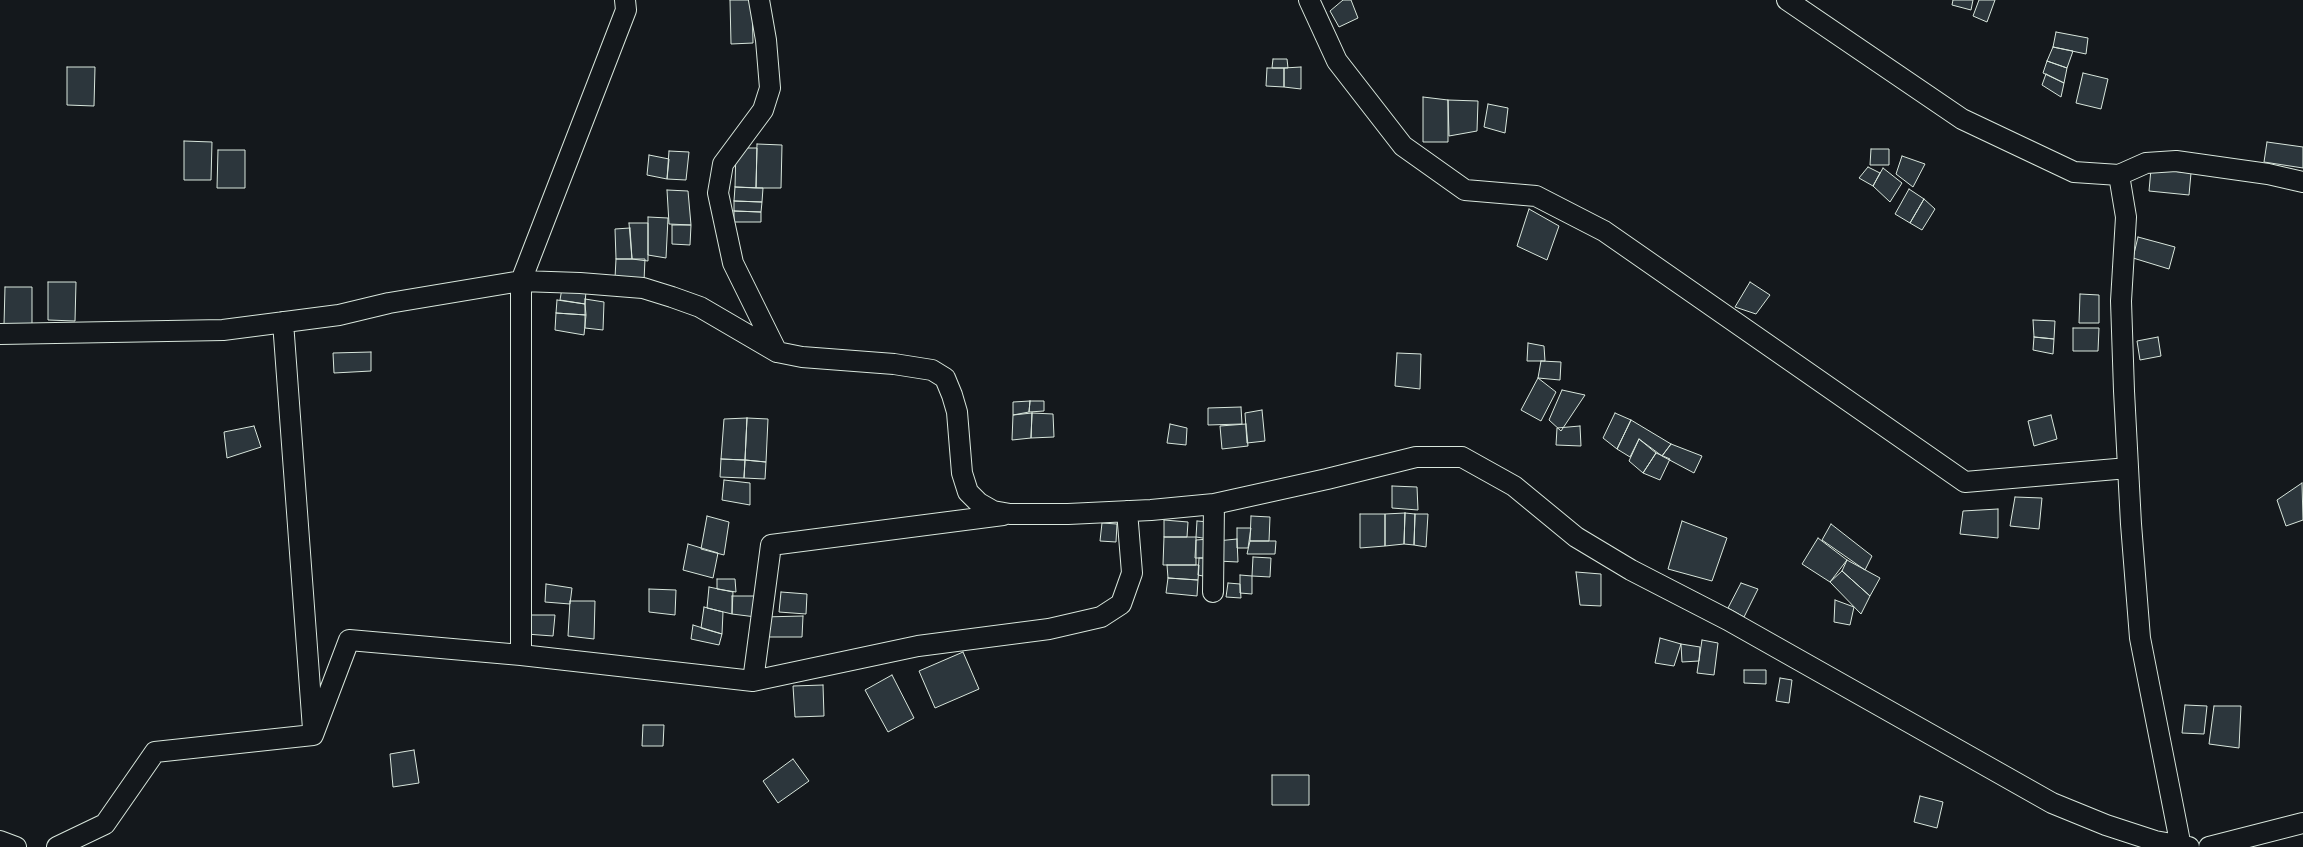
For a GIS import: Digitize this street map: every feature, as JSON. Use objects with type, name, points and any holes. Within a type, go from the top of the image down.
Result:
[{"type":"street","points":[[521,655],[521,281],[626,10],[625,0]]},
{"type":"street","points":[[759,0],[766,40],[770,88],[763,110],[723,164],[718,192],[733,263],[778,352]]},
{"type":"street","points":[[1309,0],[1337,61],[1403,146],[1465,190],[1536,196],[1604,232],[1965,482],[2128,468]]},
{"type":"street","points":[[1788,0],[1962,119],[2074,172],[2119,175],[2146,163],[2176,161],[2268,174],[2303,182]]},
{"type":"street","points":[[2119,175],[2126,217],[2121,301],[2128,468],[2140,638],[2181,846]]},
{"type":"street","points":[[0,334],[223,330],[339,315],[389,303],[521,281],[642,288],[700,307],[778,352],[802,357],[894,364],[932,370],[945,378],[957,412],[962,473],[968,492],[979,503],[994,511],[1010,514]]},
{"type":"street","points":[[283,322],[313,735]]},
{"type":"street","points":[[753,680],[771,545],[1010,514],[1127,511],[1214,504],[1416,456],[1462,457],[1514,486],[1576,537],[1632,570],[1728,620],[2052,803],[2106,825],[2155,841],[2189,847]]},
{"type":"street","points":[[1213,592],[1214,504]]},
{"type":"street","points":[[313,735],[349,640],[521,655],[753,680],[918,646],[1049,628],[1101,617],[1121,604],[1132,573],[1127,511]]},
{"type":"street","points":[[57,847],[105,824],[155,752],[313,735]]},
{"type":"street","points":[[2208,847],[2303,823]]},
{"type":"street","points":[[0,840],[16,847]]},
{"type":"building","points":[[730,0],[752,0],[753,43],[731,44]]},
{"type":"building","points":[[1343,0],[1351,0],[1358,18],[1339,27],[1330,11]]},
{"type":"building","points":[[1953,0],[1973,0],[1971,10],[1952,5]]},
{"type":"building","points":[[1979,0],[1995,0],[1987,22],[1973,16]]},
{"type":"building","points":[[2056,32],[2088,38],[2086,54],[2053,47]]},
{"type":"building","points":[[2053,47],[2073,51],[2067,68],[2047,61]]},
{"type":"building","points":[[1273,59],[1287,59],[1288,68],[1272,68]]},
{"type":"building","points":[[2047,61],[2067,68],[2064,83],[2043,73]]},
{"type":"building","points":[[67,67],[95,67],[94,106],[67,105]]},
{"type":"building","points":[[1301,67],[1301,89],[1284,87],[1284,68]]},
{"type":"building","points":[[1267,68],[1284,68],[1284,87],[1266,86]]},
{"type":"building","points":[[2083,73],[2108,79],[2101,109],[2076,103]]},
{"type":"building","points":[[2046,74],[2064,83],[2061,97],[2042,85]]},
{"type":"building","points":[[1423,97],[1448,100],[1448,142],[1423,142]]},
{"type":"building","points":[[1448,100],[1478,101],[1477,131],[1449,136]]},
{"type":"building","points":[[1488,104],[1508,108],[1505,133],[1484,127]]},
{"type":"building","points":[[184,141],[212,142],[211,180],[184,180]]},
{"type":"building","points":[[2267,142],[2303,147],[2303,168],[2264,162]]},
{"type":"building","points":[[757,144],[782,145],[781,188],[756,188]]},
{"type":"building","points":[[736,148],[757,148],[756,188],[735,187]]},
{"type":"building","points":[[1871,149],[1889,149],[1889,165],[1870,165]]},
{"type":"building","points":[[218,150],[245,150],[245,188],[217,188]]},
{"type":"building","points":[[669,151],[689,152],[686,180],[667,179]]},
{"type":"building","points":[[649,155],[669,159],[667,179],[647,175]]},
{"type":"building","points":[[1902,156],[1925,164],[1913,187],[1896,174]]},
{"type":"building","points":[[1868,167],[1880,173],[1873,186],[1859,178]]},
{"type":"building","points":[[1883,168],[1902,183],[1890,202],[1873,186]]},
{"type":"building","points":[[2151,169],[2191,173],[2189,195],[2149,191]]},
{"type":"building","points":[[735,187],[763,188],[762,202],[734,201]]},
{"type":"building","points":[[1909,189],[1924,199],[1910,223],[1895,214]]},
{"type":"building","points":[[667,190],[688,191],[691,225],[669,224]]},
{"type":"building","points":[[1924,199],[1935,209],[1922,230],[1910,223]]},
{"type":"building","points":[[734,201],[762,202],[761,212],[734,211]]},
{"type":"building","points":[[1529,209],[1559,226],[1547,260],[1517,246]]},
{"type":"building","points":[[734,211],[761,212],[761,222],[734,222]]},
{"type":"building","points":[[648,217],[668,218],[666,258],[648,255]]},
{"type":"building","points":[[629,223],[648,223],[648,261],[632,259]]},
{"type":"building","points":[[672,225],[691,225],[690,245],[672,244]]},
{"type":"building","points":[[630,228],[632,259],[616,259],[615,229]]},
{"type":"building","points":[[2138,237],[2175,247],[2169,269],[2133,258]]},
{"type":"building","points":[[616,259],[645,259],[644,281],[615,278]]},
{"type":"building","points":[[48,282],[76,282],[75,321],[48,320]]},
{"type":"building","points":[[1750,282],[1770,295],[1756,314],[1735,307]]},
{"type":"building","points":[[5,287],[32,287],[32,326],[4,325]]},
{"type":"building","points":[[562,288],[586,291],[585,304],[560,300]]},
{"type":"building","points":[[2080,294],[2099,295],[2099,323],[2079,323]]},
{"type":"building","points":[[585,299],[604,302],[603,330],[585,328]]},
{"type":"building","points":[[557,300],[585,304],[586,315],[556,313]]},
{"type":"building","points":[[556,313],[586,315],[584,335],[555,330]]},
{"type":"building","points":[[2033,320],[2055,321],[2054,339],[2034,337]]},
{"type":"building","points":[[2073,328],[2099,328],[2098,351],[2073,351]]},
{"type":"building","points":[[2034,337],[2054,339],[2053,354],[2033,350]]},
{"type":"building","points":[[2158,337],[2161,356],[2140,360],[2137,341]]},
{"type":"building","points":[[1528,343],[1544,346],[1545,361],[1527,361]]},
{"type":"building","points":[[371,352],[371,371],[334,373],[333,353]]},
{"type":"building","points":[[1397,353],[1421,354],[1420,389],[1395,386]]},
{"type":"building","points":[[1541,361],[1561,362],[1560,380],[1538,378]]},
{"type":"building","points":[[1538,378],[1556,392],[1541,421],[1521,410]]},
{"type":"building","points":[[1562,390],[1585,395],[1561,431],[1549,420]]},
{"type":"building","points":[[1030,401],[1044,401],[1044,411],[1029,412]]},
{"type":"building","points":[[1030,401],[1029,412],[1013,415],[1013,402]]},
{"type":"building","points":[[1241,407],[1242,424],[1208,425],[1208,408]]},
{"type":"building","points":[[1262,410],[1265,441],[1247,443],[1245,413]]},
{"type":"building","points":[[1032,413],[1053,414],[1054,437],[1031,438]]},
{"type":"building","points":[[1032,413],[1031,438],[1012,440],[1013,415]]},
{"type":"building","points":[[1615,413],[1631,420],[1617,449],[1603,438]]},
{"type":"building","points":[[2051,415],[2057,439],[2034,446],[2028,421]]},
{"type":"building","points":[[747,418],[768,419],[766,462],[745,460]]},
{"type":"building","points":[[747,418],[745,460],[721,459],[724,419]]},
{"type":"building","points":[[1631,420],[1671,444],[1662,456],[1639,439],[1630,457],[1617,449]]},
{"type":"building","points":[[1170,424],[1187,428],[1186,445],[1167,443]]},
{"type":"building","points":[[1246,424],[1248,446],[1222,449],[1220,426]]},
{"type":"building","points":[[254,426],[261,447],[227,458],[224,432]]},
{"type":"building","points":[[1580,426],[1581,446],[1556,445],[1557,428]]},
{"type":"building","points":[[1639,439],[1656,453],[1643,473],[1629,461]]},
{"type":"building","points":[[1671,444],[1702,456],[1694,473],[1662,456]]},
{"type":"building","points":[[1656,453],[1670,459],[1660,480],[1643,473]]},
{"type":"building","points":[[721,459],[745,460],[744,478],[720,477]]},
{"type":"building","points":[[745,460],[766,462],[765,479],[744,478]]},
{"type":"building","points":[[724,480],[750,483],[750,505],[722,500]]},
{"type":"building","points":[[2302,483],[2303,520],[2286,526],[2277,500]]},
{"type":"building","points":[[1392,486],[1417,487],[1418,510],[1392,508]]},
{"type":"building","points":[[2015,497],[2042,498],[2039,529],[2010,526]]},
{"type":"building","points":[[1998,509],[1998,538],[1960,534],[1963,511]]},
{"type":"building","points":[[1405,513],[1415,514],[1414,545],[1404,544]]},
{"type":"building","points":[[1405,513],[1404,544],[1385,546],[1385,514]]},
{"type":"building","points":[[1360,514],[1385,514],[1385,546],[1360,548]]},
{"type":"building","points":[[1415,514],[1428,514],[1426,547],[1414,545]]},
{"type":"building","points":[[707,516],[729,522],[724,555],[701,549]]},
{"type":"building","points":[[1251,516],[1270,517],[1269,541],[1250,541]]},
{"type":"building","points":[[1164,520],[1188,522],[1187,537],[1164,537]]},
{"type":"building","points":[[1197,521],[1209,522],[1209,539],[1196,537]]},
{"type":"building","points":[[1682,521],[1727,538],[1712,581],[1668,569]]},
{"type":"building","points":[[1102,523],[1117,524],[1116,542],[1100,541]]},
{"type":"building","points":[[1831,524],[1872,556],[1865,570],[1822,540]]},
{"type":"building","points":[[1237,528],[1251,528],[1248,548],[1237,548]]},
{"type":"building","points":[[1164,537],[1196,537],[1196,565],[1163,565]]},
{"type":"building","points":[[1818,538],[1847,560],[1830,582],[1802,564]]},
{"type":"building","points":[[1209,539],[1209,558],[1195,558],[1196,540]]},
{"type":"building","points":[[1237,539],[1238,562],[1217,561],[1217,541]]},
{"type":"building","points":[[1250,541],[1276,541],[1275,554],[1247,554]]},
{"type":"building","points":[[688,544],[718,553],[713,578],[683,570]]},
{"type":"building","points":[[1253,557],[1271,558],[1270,577],[1252,576]]},
{"type":"building","points":[[1199,558],[1209,558],[1208,577],[1198,575]]},
{"type":"building","points":[[1847,560],[1880,578],[1870,596],[1842,571]]},
{"type":"building","points":[[1167,565],[1199,565],[1198,580],[1168,578]]},
{"type":"building","points":[[1842,571],[1870,596],[1861,614],[1830,582]]},
{"type":"building","points":[[1576,572],[1601,574],[1601,606],[1580,605]]},
{"type":"building","points":[[1240,575],[1252,576],[1252,594],[1240,593]]},
{"type":"building","points":[[1168,578],[1198,580],[1197,596],[1166,593]]},
{"type":"building","points":[[717,579],[735,579],[736,592],[717,589]]},
{"type":"building","points":[[1228,583],[1240,584],[1241,598],[1226,597]]},
{"type":"building","points":[[1741,583],[1758,589],[1744,617],[1728,608]]},
{"type":"building","points":[[546,584],[572,588],[570,604],[545,602]]},
{"type":"building","points":[[709,587],[733,592],[732,614],[707,608]]},
{"type":"building","points":[[649,589],[676,590],[675,615],[649,612]]},
{"type":"building","points":[[781,592],[807,594],[806,614],[779,612]]},
{"type":"building","points":[[732,596],[756,596],[756,617],[732,614]]},
{"type":"building","points":[[1835,600],[1854,607],[1850,625],[1834,622]]},
{"type":"building","points":[[570,601],[595,601],[594,639],[568,636]]},
{"type":"building","points":[[704,607],[723,612],[722,634],[701,628]]},
{"type":"building","points":[[528,615],[555,615],[553,636],[526,634]]},
{"type":"building","points":[[803,616],[802,637],[762,637],[763,617]]},
{"type":"building","points":[[693,625],[722,634],[719,645],[691,639]]},
{"type":"building","points":[[1660,638],[1681,644],[1674,666],[1655,663]]},
{"type":"building","points":[[1702,640],[1718,643],[1714,675],[1697,673]]},
{"type":"building","points":[[1681,644],[1700,647],[1699,661],[1682,662]]},
{"type":"building","points":[[963,652],[979,689],[935,708],[919,671]]},
{"type":"building","points":[[1744,670],[1766,670],[1766,684],[1744,683]]},
{"type":"building","points":[[892,675],[914,718],[888,732],[865,690]]},
{"type":"building","points":[[1780,678],[1792,680],[1789,703],[1776,701]]},
{"type":"building","points":[[823,685],[824,716],[795,717],[793,686]]},
{"type":"building","points":[[2185,705],[2207,706],[2204,734],[2182,733]]},
{"type":"building","points":[[2214,706],[2241,706],[2239,748],[2209,744]]},
{"type":"building","points":[[643,725],[664,725],[663,746],[642,746]]},
{"type":"building","points":[[414,750],[419,783],[393,787],[390,754]]},
{"type":"building","points":[[793,759],[809,781],[778,803],[763,781]]},
{"type":"building","points":[[1272,775],[1309,775],[1309,805],[1272,805]]},
{"type":"building","points":[[1920,796],[1943,802],[1937,828],[1914,822]]}]
